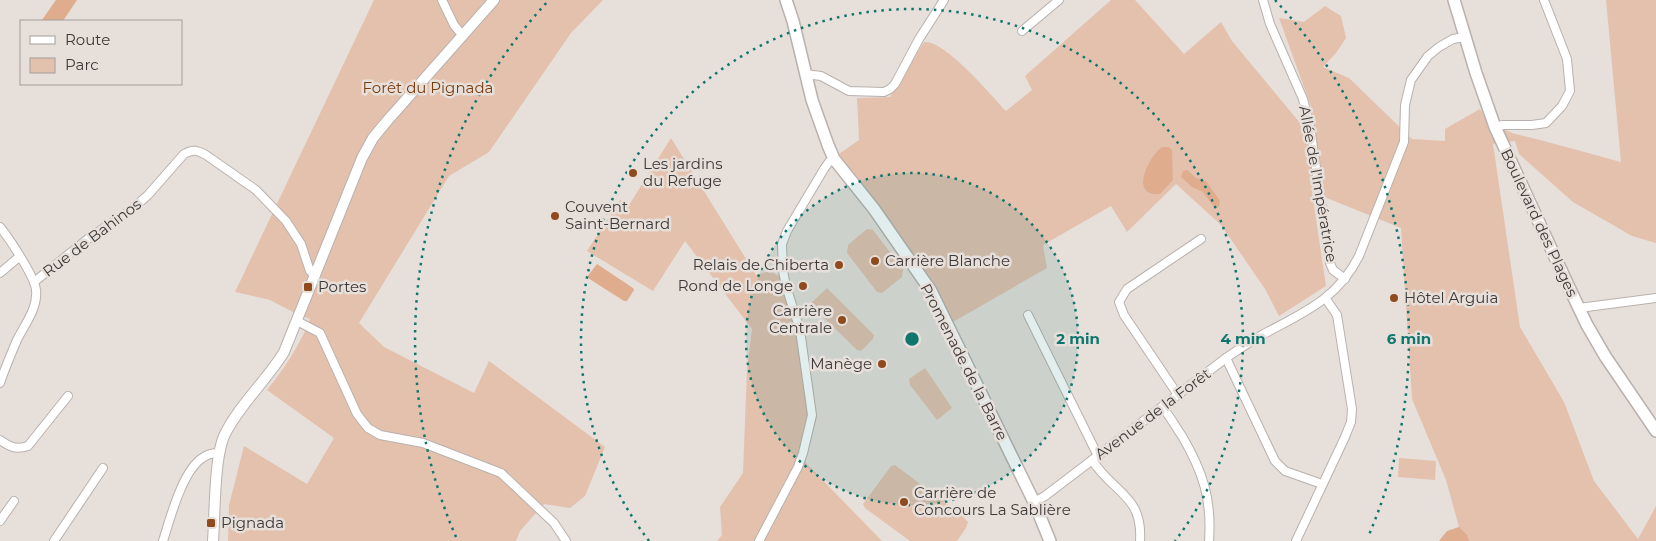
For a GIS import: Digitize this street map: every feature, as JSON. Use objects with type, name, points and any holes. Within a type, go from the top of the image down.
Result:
[{"type":"main road","name":"Promenade de la Barre","points":[[786,0],[818,118],[834,159],[874,209],[931,291],[1034,502],[1050,541]]},
{"type":"main road","name":"Boulevard des Plages","points":[[1454,0],[1495,127],[1579,308],[1605,356],[1656,431]]},
{"type":"street","points":[[442,0],[454,25],[463,36]]},
{"type":"street","points":[[214,541],[219,453],[222,440],[230,425],[278,363],[284,352],[362,158],[373,138],[494,0]]},
{"type":"street","points":[[806,74],[821,76],[850,91],[884,92],[890,89],[895,84],[918,39],[944,0]]},
{"type":"street","points":[[1022,31],[1060,0]]},
{"type":"street","name":"Allée de l'Impératrice","points":[[1264,0],[1270,24],[1302,99],[1310,127],[1330,263],[1333,270],[1345,279]]},
{"type":"street","points":[[1495,127],[1546,123],[1562,106],[1570,91],[1567,58],[1544,0]]},
{"type":"street","name":"Avenue de la Forêt","points":[[1034,502],[1045,496],[1226,358],[1250,342],[1326,299],[1345,279],[1358,256],[1404,142],[1405,105],[1411,80],[1428,56],[1439,46],[1453,39],[1465,37]]},
{"type":"street","name":"Rue de Bahinos","points":[[1,230],[34,282],[89,238],[131,210],[148,195],[184,154],[192,150],[198,150],[256,190],[286,221],[301,244],[310,271],[316,276]]},
{"type":"street","points":[[759,541],[804,453],[812,415],[800,330],[784,279],[782,244],[787,231],[824,169],[834,159]]},
{"type":"street","points":[[1178,394],[1124,315],[1119,302],[1127,289],[1201,239]]},
{"type":"street","points":[[0,273],[19,257]]},
{"type":"street","points":[[0,383],[13,349],[35,305],[36,290],[34,282]]},
{"type":"street","points":[[1579,308],[1656,298]]},
{"type":"street","points":[[1296,541],[1346,436],[1352,408],[1337,315],[1326,299]]},
{"type":"street","points":[[1028,315],[1095,458],[1097,470],[1128,497],[1136,507],[1141,527],[1140,541]]},
{"type":"street","points":[[297,321],[320,333],[356,414],[368,428],[388,437],[423,443],[501,473],[554,523],[566,541]]},
{"type":"street","points":[[1226,358],[1275,461],[1285,471],[1322,484]]},
{"type":"street","points":[[0,440],[10,447],[22,448],[28,446],[68,396]]},
{"type":"street","points":[[1162,407],[1194,457],[1204,481],[1209,509],[1209,541]]},
{"type":"street","points":[[163,541],[177,496],[192,469],[204,457],[219,453]]},
{"type":"street","points":[[54,541],[103,468]]},
{"type":"street","points":[[0,521],[14,501]]},
{"type":"green space","name":"Forêt du Pignada","points":[[374,0],[603,0],[571,33],[489,152],[449,176],[359,323],[384,347],[474,393],[489,361],[605,447],[585,496],[570,508],[544,504],[520,531],[516,541],[228,541],[229,505],[244,446],[307,484],[334,438],[267,390],[291,356],[310,319],[270,300],[235,292]]},
{"type":"green space","points":[[1111,0],[1135,0],[1184,54],[1221,22],[1232,41],[1300,123],[1313,112],[1279,18],[1304,22],[1325,6],[1341,16],[1346,38],[1323,67],[1349,78],[1412,139],[1445,141],[1445,129],[1480,109],[1489,123],[1512,133],[1621,162],[1606,0],[1656,0],[1656,243],[1632,236],[1573,202],[1519,154],[1515,141],[1493,144],[1520,327],[1564,402],[1594,481],[1638,539],[1656,506],[1656,541],[1444,541],[1459,527],[1446,480],[1412,399],[1401,228],[1312,192],[1326,286],[1279,316],[1265,289],[1221,225],[1176,184],[1127,232],[1111,206],[1043,245],[1047,268],[953,322],[937,289],[839,154],[859,140],[857,98],[890,97],[924,42],[944,50],[955,59],[1006,111],[1032,90],[1025,76]]},
{"type":"green space","points":[[671,138],[756,275],[770,271],[791,283],[817,417],[805,462],[882,541],[717,541],[722,535],[720,507],[743,473],[747,369],[752,329],[685,241],[653,291],[587,251],[620,200],[629,205]]},
{"type":"green space","name":"Carrière Blanche","points":[[867,229],[873,230],[903,269],[902,277],[882,293],[877,292],[847,253],[848,245]]},
{"type":"green space","name":"Carrière Centrale","points":[[827,288],[874,335],[873,339],[861,351],[857,350],[810,304]]},
{"type":"green space","points":[[925,368],[952,408],[937,420],[910,385],[909,379]]},
{"type":"green space","points":[[1399,458],[1436,461],[1435,480],[1398,477]]},
{"type":"green space","name":"Carrière de Concours La Sablière","points":[[895,465],[968,522],[957,541],[910,541],[865,508],[863,504],[891,466]]},
{"type":"shaded area","points":[[56,0],[77,0],[64,20],[42,20]]},
{"type":"shaded area","points":[[1162,147],[1169,147],[1172,150],[1173,180],[1160,194],[1150,193],[1145,189],[1143,183],[1144,175],[1152,159]]},
{"type":"shaded area","points":[[1187,170],[1196,178],[1206,181],[1220,201],[1219,207],[1214,207],[1203,192],[1192,187],[1181,177],[1183,171]]},
{"type":"shaded area","points":[[597,264],[633,288],[634,290],[627,301],[624,301],[587,277]]},
{"type":"shaded area","points":[[1459,527],[1467,535],[1469,541],[1439,541],[1447,531]]},
{"type":"place","name":"Les jardins du Refuge","points":[[633,173]]},
{"type":"place","name":"Couvent Saint-Bernard","points":[[555,216]]},
{"type":"place","name":"Carrière Blanche","points":[[875,261]]},
{"type":"place","name":"Relais de Chiberta","points":[[839,265]]},
{"type":"place","name":"Rond de Longe","points":[[803,286]]},
{"type":"place","name":"Portes","points":[[308,287]]},
{"type":"place","name":"Hôtel Arguia","points":[[1394,298]]},
{"type":"place","name":"Carrière Centrale","points":[[842,320]]},
{"type":"place","name":"Manège","points":[[882,364]]},
{"type":"place","name":"Carrière de Concours La Sablière","points":[[904,502]]},
{"type":"place","name":"Pignada","points":[[211,523]]}]
